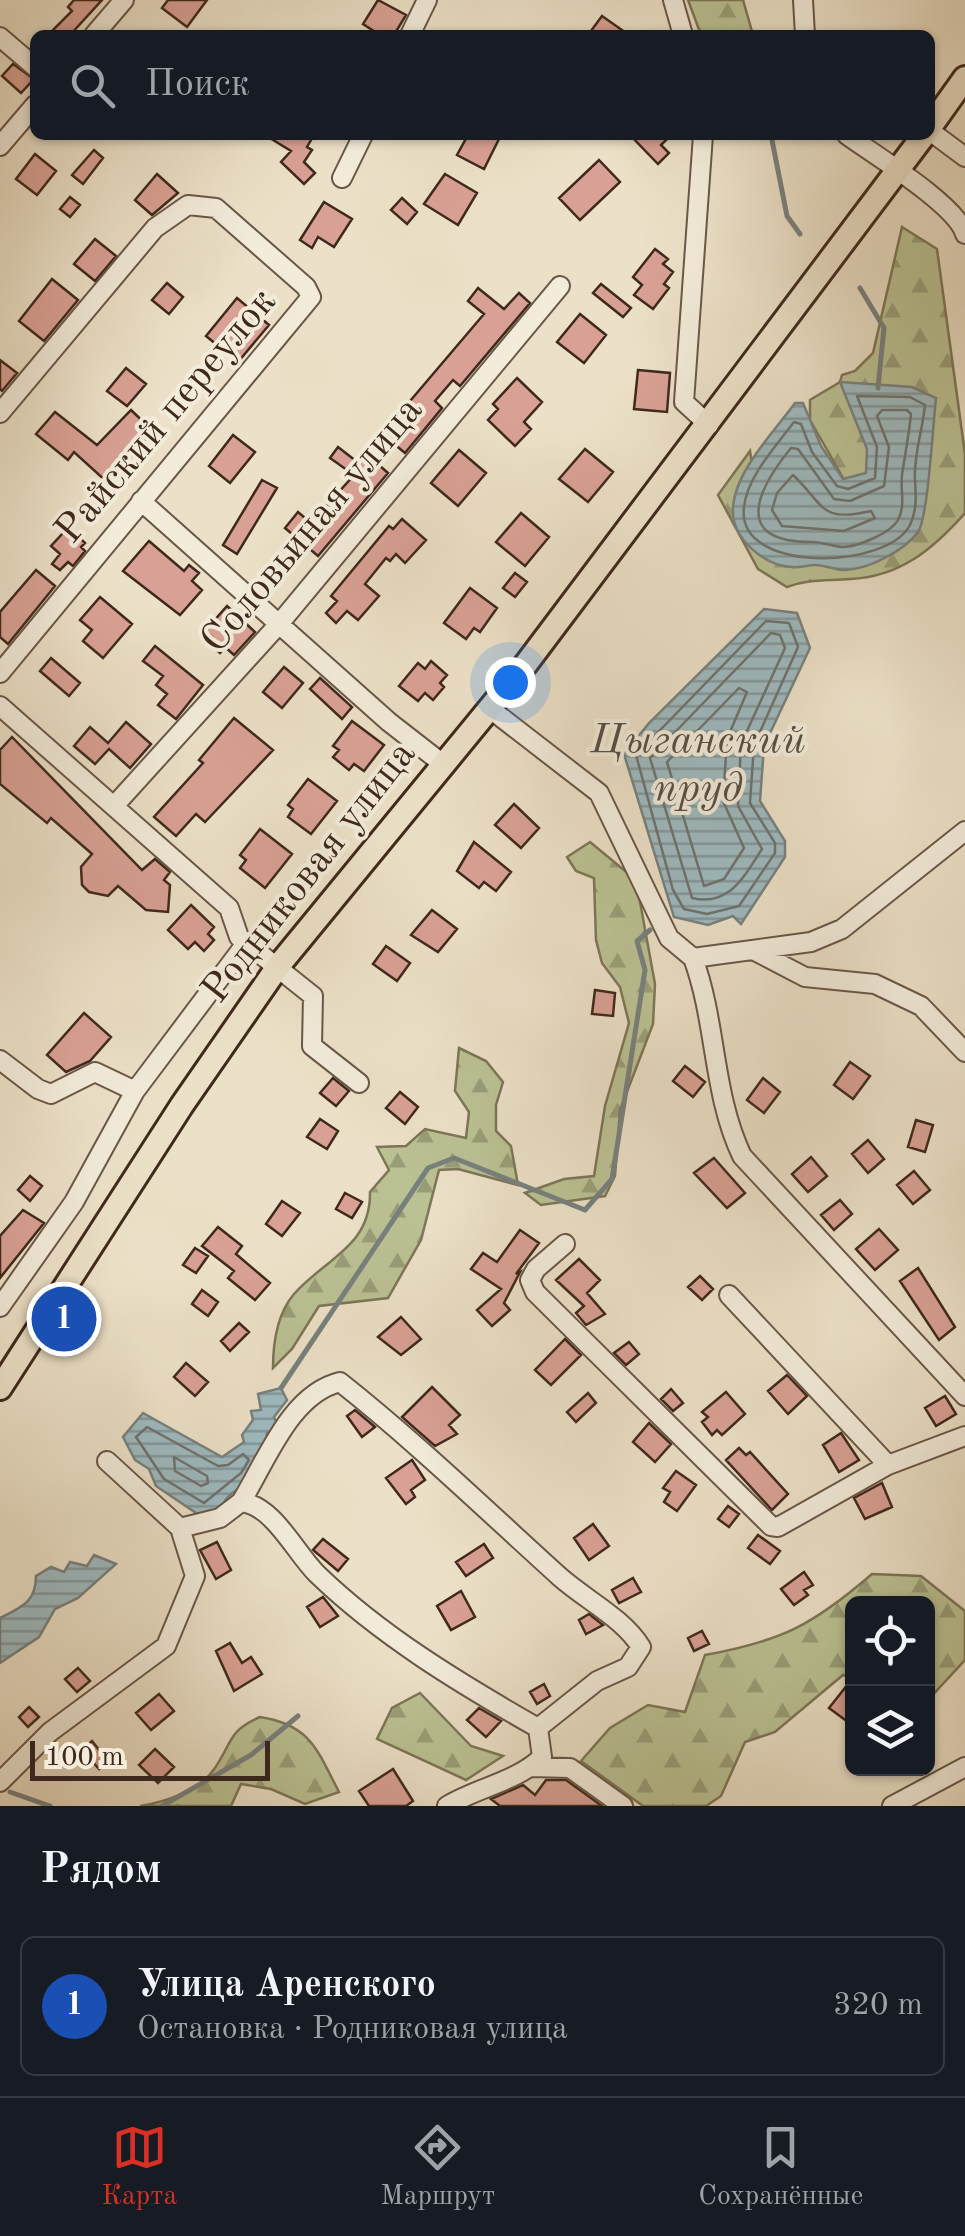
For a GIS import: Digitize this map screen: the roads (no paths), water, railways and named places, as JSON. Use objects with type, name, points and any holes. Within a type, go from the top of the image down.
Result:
[{"type":"main road","name":"Родниковая улица","points":[[935,121],[965,78]]},
{"type":"main road","name":"Родниковая улица","points":[[0,1388],[171,1121],[279,965],[489,708],[709,425],[921,140]]},
{"type":"street","points":[[98,30],[124,0]]},
{"type":"street","points":[[412,30],[426,0]]},
{"type":"street","points":[[673,0],[682,30]]},
{"type":"street","points":[[803,0],[805,30]]},
{"type":"street","points":[[0,36],[30,63]]},
{"type":"street","points":[[0,146],[30,111]]},
{"type":"street","points":[[935,136],[965,157]]},
{"type":"street","points":[[342,178],[360,140]]},
{"type":"street","points":[[703,140],[684,402],[709,425]]},
{"type":"street","points":[[854,140],[962,225],[965,234]]},
{"type":"street","name":"Райский переулок","points":[[0,413],[155,228],[188,205],[216,208],[306,287],[311,297],[0,673]]},
{"type":"street","name":"Соловьиная улица","points":[[114,806],[279,624],[560,286]]},
{"type":"street","points":[[141,501],[443,764]]},
{"type":"street","points":[[0,706],[229,908],[239,936],[313,996],[312,1046],[359,1083]]},
{"type":"street","points":[[489,708],[599,793],[669,938],[693,958],[706,994],[725,1120],[742,1156],[965,1396]]},
{"type":"street","points":[[693,958],[811,942],[842,929],[965,832]]},
{"type":"street","name":"Родниковая улица","points":[[0,1308],[74,1202],[135,1091],[247,942]]},
{"type":"street","points":[[757,952],[805,977],[875,984],[906,998],[920,1006],[965,1052]]},
{"type":"street","points":[[0,1060],[44,1093],[59,1092],[95,1072],[135,1091]]},
{"type":"street","points":[[565,1244],[536,1269],[530,1280],[535,1292],[771,1526],[778,1527],[823,1504],[888,1465],[965,1436]]},
{"type":"street","points":[[729,1296],[888,1465]]},
{"type":"street","points":[[180,1528],[220,1518],[241,1502],[301,1404],[325,1386],[340,1382],[398,1429],[564,1580],[634,1635],[641,1647],[628,1667],[597,1681],[538,1728]]},
{"type":"street","points":[[0,1782],[50,1732],[166,1646],[195,1576],[180,1528],[107,1461]]},
{"type":"street","points":[[241,1502],[258,1506],[317,1574],[392,1635],[475,1692],[538,1728]]},
{"type":"street","points":[[532,1767],[542,1757],[538,1728]]},
{"type":"street","points":[[446,1806],[472,1790],[532,1767],[570,1768],[623,1806]]},
{"type":"street","points":[[892,1806],[965,1767]]},
{"type":"water","points":[[840,382],[912,387],[936,398],[922,523],[904,546],[865,566],[845,570],[771,562],[751,548],[737,530],[735,494],[757,453],[795,403],[803,403],[821,446],[843,479],[866,473],[867,449]]},
{"type":"water","name":"Цыганский пруд","points":[[764,609],[797,613],[810,648],[764,746],[760,801],[785,841],[785,857],[741,924],[733,916],[708,925],[674,917],[624,754],[649,723]]},
{"type":"water","points":[[281,1388],[287,1400],[274,1417],[280,1431],[267,1433],[254,1474],[227,1498],[222,1508],[202,1517],[156,1486],[149,1469],[135,1460],[123,1437],[143,1413],[222,1457],[244,1442],[242,1435],[253,1420],[251,1411],[261,1410],[258,1394]]},
{"type":"water","points":[[94,1555],[116,1564],[78,1598],[55,1609],[39,1637],[0,1663],[0,1618],[30,1598],[36,1576],[51,1567],[64,1572],[70,1562],[87,1566]]},
{"type":"waterway","points":[[772,140],[787,216],[800,234]]},
{"type":"waterway","points":[[860,288],[884,328],[878,388]]},
{"type":"waterway","points":[[281,1388],[428,1168],[454,1158],[585,1210],[612,1179],[645,970],[637,941],[650,930]]},
{"type":"waterway","points":[[162,1806],[251,1755],[298,1716]]},
{"type":"waterway","points":[[10,1792],[50,1806]]},
{"type":"place","name":"Улица Аренского","points":[[64,1319]]}]
